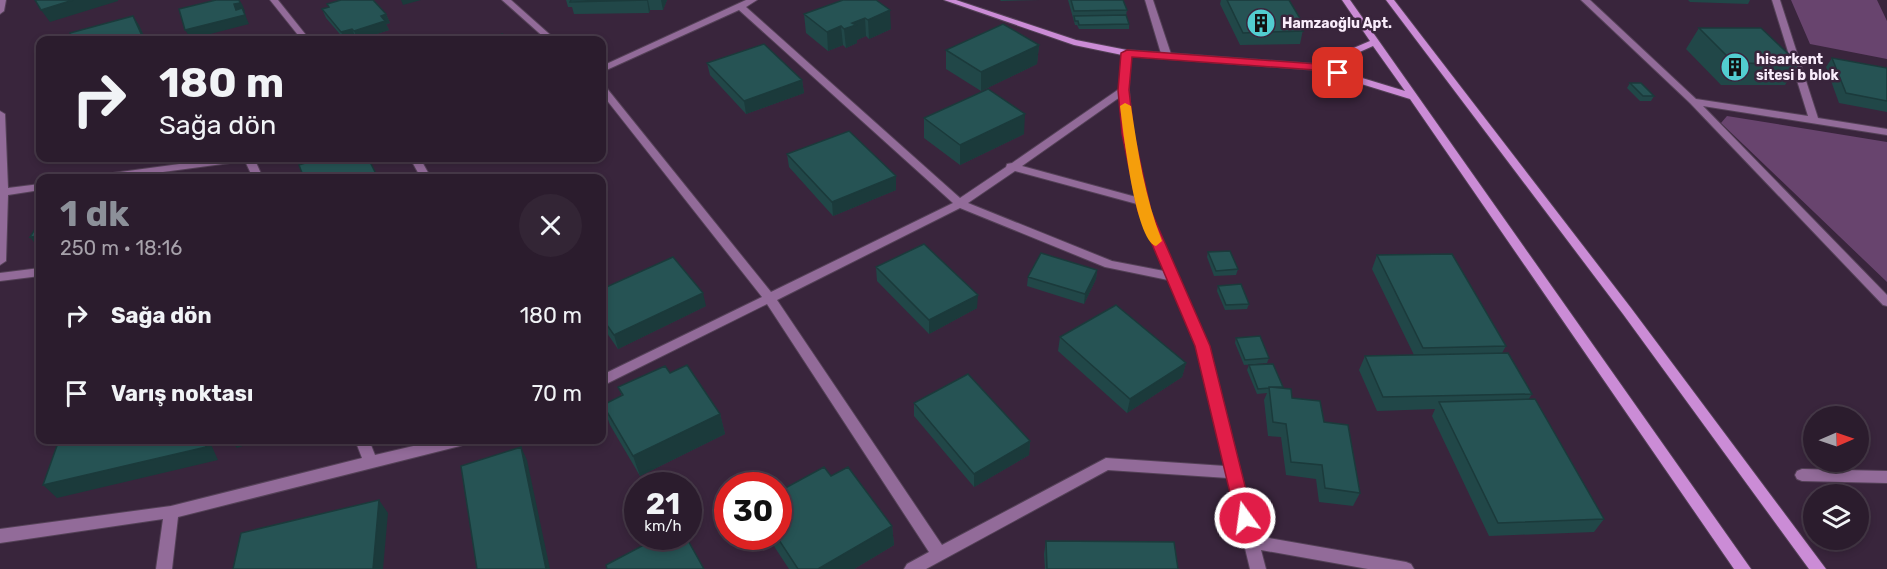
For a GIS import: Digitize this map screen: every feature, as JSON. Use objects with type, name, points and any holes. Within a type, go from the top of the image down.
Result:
[{"type":"main road","points":[[948,0],[973,4],[1074,42],[1127,53],[1317,67],[1413,97]]},
{"type":"main road","points":[[1346,0],[1743,569]]},
{"type":"main road","points":[[1390,0],[1647,338],[1818,569]]},
{"type":"main road","points":[[1317,67],[1375,42]]},
{"type":"street","points":[[0,11],[2,0]]},
{"type":"street","points":[[274,0],[303,36]]},
{"type":"street","points":[[506,0],[547,36]]},
{"type":"street","points":[[606,67],[753,0]]},
{"type":"street","points":[[1149,0],[1167,57]]},
{"type":"street","points":[[1585,0],[1693,101],[1887,302]]},
{"type":"street","points":[[1776,0],[1814,120]]},
{"type":"street","points":[[740,6],[960,204],[1108,264],[1172,277]]},
{"type":"street","points":[[1127,53],[1124,90],[1128,134],[1142,202],[1203,346],[1258,569]]},
{"type":"street","points":[[606,379],[960,204],[1011,166],[1124,90]]},
{"type":"street","points":[[606,93],[770,299],[939,554]]},
{"type":"street","points":[[1693,101],[1887,132]]},
{"type":"street","points":[[0,114],[2,192],[0,261]]},
{"type":"street","points":[[127,174],[215,162]]},
{"type":"street","points":[[1011,166],[1142,202]]},
{"type":"street","points":[[2,192],[36,188]]},
{"type":"street","points":[[0,277],[36,272]]},
{"type":"street","points":[[364,444],[371,462]]},
{"type":"street","points":[[0,536],[171,512],[444,444]]},
{"type":"street","points":[[912,569],[1106,464],[1234,472]]},
{"type":"street","points":[[1802,475],[1887,477]]},
{"type":"street","points":[[164,569],[171,512]]},
{"type":"street","points":[[1250,541],[1406,569]]},
{"type":"shaded area","points":[[1791,0],[1877,0],[1887,21],[1887,59],[1810,44]]},
{"type":"shaded area","points":[[1727,116],[1887,142],[1887,282],[1721,123]]},
{"type":"building","points":[[35,0],[73,0],[41,10]]},
{"type":"building","points":[[216,0],[239,0],[240,3],[234,4],[236,10],[242,8],[245,15],[185,30],[179,9]]},
{"type":"building","points":[[341,0],[373,0],[386,14],[381,16],[385,21],[354,31],[352,29],[341,32],[322,9],[329,7],[327,4]]},
{"type":"building","points":[[571,0],[647,0],[570,2]]},
{"type":"building","points":[[843,0],[876,0],[890,10],[868,20],[865,18],[852,23],[856,25],[844,29],[841,26],[827,32],[804,14]]},
{"type":"building","points":[[1071,0],[1123,0],[1127,10],[1074,11]]},
{"type":"building","points":[[1227,0],[1289,0],[1304,25],[1299,25],[1303,31],[1243,33]]},
{"type":"building","points":[[1126,15],[1129,24],[1079,25],[1074,16]]},
{"type":"building","points":[[133,16],[142,36],[71,36],[70,33]]},
{"type":"building","points":[[1003,24],[1039,45],[981,72],[946,50]]},
{"type":"building","points":[[1699,28],[1761,28],[1799,64],[1734,63]]},
{"type":"building","points":[[764,44],[802,80],[744,101],[707,63]]},
{"type":"building","points":[[1832,58],[1887,68],[1887,101],[1846,93]]},
{"type":"building","points":[[1630,83],[1641,83],[1654,96],[1643,96]]},
{"type":"building","points":[[988,89],[1025,114],[960,145],[924,118]]},
{"type":"building","points":[[849,131],[896,176],[832,202],[787,154]]},
{"type":"building","points":[[308,162],[370,162],[376,174],[302,174],[299,165]]},
{"type":"building","points":[[36,227],[36,236],[30,237]]},
{"type":"building","points":[[924,244],[978,295],[929,320],[876,267]]},
{"type":"building","points":[[1230,251],[1238,269],[1216,271],[1208,252]]},
{"type":"building","points":[[1041,253],[1097,270],[1085,294],[1028,277]]},
{"type":"building","points":[[1452,254],[1506,346],[1423,348],[1377,255]]},
{"type":"building","points":[[673,257],[703,293],[614,335],[606,324],[606,287]]},
{"type":"building","points":[[1241,284],[1249,304],[1226,305],[1218,286]]},
{"type":"building","points":[[1116,305],[1186,363],[1130,399],[1060,337]]},
{"type":"building","points":[[1260,336],[1269,358],[1245,360],[1236,338]]},
{"type":"building","points":[[1508,353],[1532,394],[1383,397],[1365,356]]},
{"type":"building","points":[[1273,364],[1283,387],[1258,389],[1249,365]]},
{"type":"building","points":[[687,365],[720,414],[633,456],[606,410],[606,404],[623,395],[618,387],[665,366],[670,373]]},
{"type":"building","points":[[968,374],[1030,441],[974,474],[914,403]]},
{"type":"building","points":[[1269,387],[1291,389],[1292,398],[1320,401],[1324,422],[1348,425],[1360,493],[1325,488],[1322,465],[1291,462],[1286,424],[1273,422]]},
{"type":"building","points":[[1535,399],[1604,519],[1498,523],[1439,402]]},
{"type":"building","points":[[58,444],[205,444],[206,447],[43,485]]},
{"type":"building","points":[[521,447],[546,569],[477,569],[461,466]]},
{"type":"building","points":[[824,467],[831,476],[848,467],[892,526],[818,569],[798,569],[786,550],[792,550],[792,484]]},
{"type":"building","points":[[379,500],[373,569],[233,569],[241,533]]},
{"type":"building","points":[[1046,541],[1174,542],[1178,569],[1047,569]]},
{"type":"building","points":[[634,550],[693,550],[704,569],[607,569],[606,565]]},
{"type":"slow traffic","points":[[1125,106],[1136,177],[1144,211],[1156,241]]},
{"type":"place","name":"Hamzaoğlu Apt.","points":[[1261,23]]},
{"type":"place","name":"hisarkent sitesi b blok","points":[[1735,67]]},
{"type":"route","points":[[1245,518],[1203,346],[1144,211],[1128,134],[1124,90],[1127,53],[1317,67],[1338,73]]}]
